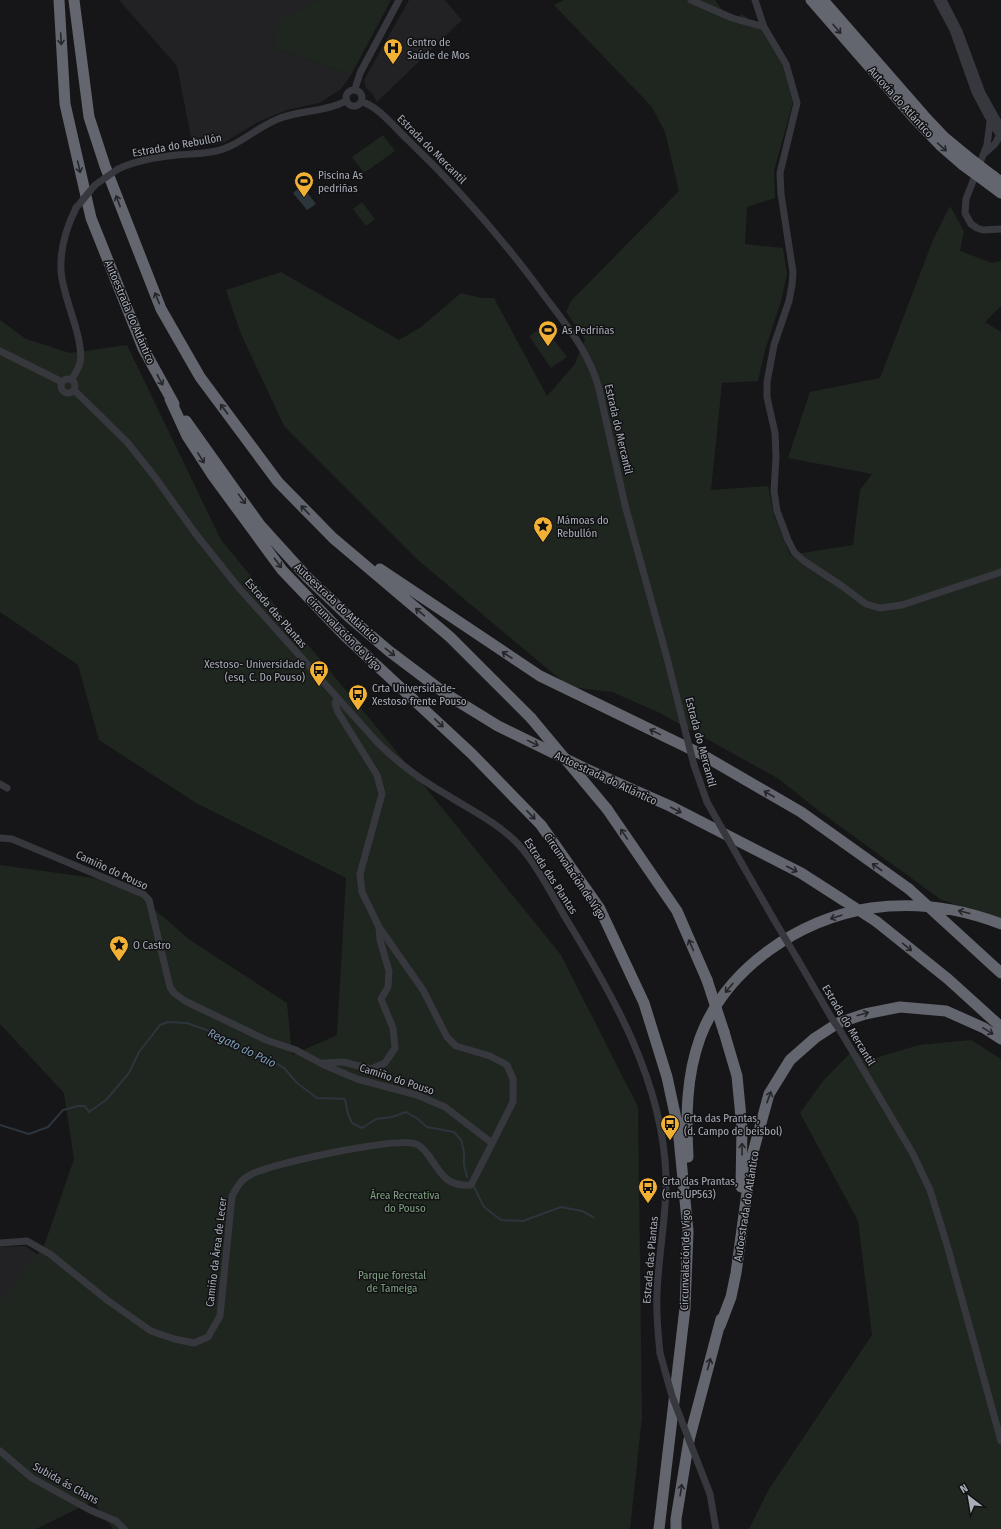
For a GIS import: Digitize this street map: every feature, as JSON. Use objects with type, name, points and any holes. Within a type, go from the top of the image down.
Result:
[{"type":"highway","name":"Autoestrada do Atlántico","points":[[59,0],[65,104],[91,218],[143,348],[170,398],[260,525],[308,578],[349,617],[402,661],[446,694],[498,726],[584,768],[670,806],[801,873],[877,922],[948,980],[1001,1027]]},
{"type":"highway","points":[[74,0],[89,117],[105,166],[161,309],[200,377],[278,482],[333,538],[450,638],[531,718],[607,809],[677,911],[707,980],[737,1076],[742,1128],[742,1180],[730,1274],[720,1326],[689,1440],[676,1520],[676,1529]]},
{"type":"highway","name":"Autovía do Atlántico","points":[[811,0],[940,146],[965,160],[994,181],[1001,193]]},
{"type":"highway","name":"Autovía do Atlántico","points":[[824,0],[927,119],[965,160]]},
{"type":"highway","name":"Circunvalación de Vigo","points":[[170,398],[188,436],[213,476],[282,570],[344,635],[472,754],[541,825],[600,909],[644,1003],[668,1077],[678,1128],[687,1215],[685,1308],[659,1529]]},
{"type":"highway","points":[[333,538],[540,676],[701,754],[801,812],[909,889],[1001,973]]},
{"type":"highway","points":[[687,1215],[690,1189],[686,1119],[687,1101],[694,1055],[708,1020],[724,994],[755,961],[802,930],[845,914],[870,908],[909,906],[938,907],[962,911],[1001,924]]},
{"type":"highway","name":"Autoestrada do Atlántico","points":[[720,1326],[731,1297],[736,1273],[754,1149],[769,1094],[790,1060],[815,1038],[838,1023],[865,1014],[900,1007],[946,1011],[984,1028],[1001,1039]]},
{"type":"street","points":[[355,89],[360,72],[399,0]]},
{"type":"street","points":[[691,0],[732,18],[764,27]]},
{"type":"street","points":[[756,0],[764,27],[786,64],[797,103],[780,173],[781,194],[793,272],[792,285],[786,313],[774,345],[767,382],[767,398],[775,441],[776,457],[774,492],[777,511],[788,540],[794,552],[804,562],[842,586],[866,604],[880,608],[902,606],[1001,572]]},
{"type":"street","points":[[937,0],[953,30],[969,79],[990,122],[1000,134]]},
{"type":"street","points":[[943,0],[955,22],[964,45],[965,54],[972,76],[984,104],[999,128],[1000,134],[990,149],[984,154]]},
{"type":"street","points":[[355,89],[362,94],[362,102],[358,105],[352,106],[346,101],[347,94],[350,90],[355,89]]},
{"type":"street","name":"Estrada do Rebullón","points":[[72,380],[80,362],[80,350],[78,336],[63,285],[61,258],[64,236],[68,225],[76,208],[95,185],[118,169],[138,161],[152,158],[218,151],[233,145],[264,125],[280,118],[330,107],[346,101]]},
{"type":"street","name":"Estrada do Mercantil","points":[[362,102],[375,109],[459,190],[498,235],[566,325],[589,359],[600,389],[625,505],[667,658],[694,765],[707,802],[773,918],[913,1154],[930,1190],[947,1245],[1001,1441]]},
{"type":"street","points":[[990,122],[984,154],[966,199],[965,213],[971,224],[977,228],[983,230],[1001,229]]},
{"type":"street","points":[[988,138],[994,134],[1000,134]]},
{"type":"street","points":[[990,149],[1001,145]]},
{"type":"street","points":[[0,351],[62,382]]},
{"type":"street","points":[[67,379],[72,380],[75,386],[74,390],[70,392],[64,391],[62,382],[67,379]]},
{"type":"street","name":"Estrada das Plantas","points":[[74,390],[127,442],[155,477],[195,533],[238,587],[337,698],[397,762],[424,781],[488,820],[509,836],[519,846],[538,872],[589,956],[627,1028],[642,1065],[655,1104],[661,1130],[665,1162],[665,1204],[657,1295],[657,1329],[660,1353],[672,1396],[710,1494],[716,1529]]},
{"type":"street","points":[[337,698],[335,704],[338,712],[377,775],[382,794],[360,874],[362,892],[379,927],[423,990],[447,1037],[456,1046],[490,1056],[507,1064],[513,1079],[513,1102],[492,1143]]},
{"type":"street","points":[[0,784],[7,788]]},
{"type":"street","name":"Camiño do Pouso","points":[[0,838],[12,839],[143,894],[149,900],[170,987],[174,993],[185,1001],[266,1040],[296,1050],[322,1064],[357,1079],[417,1095],[445,1107],[492,1143]]},
{"type":"street","points":[[322,1064],[343,1062],[371,1069],[385,1063],[395,1048],[393,1028],[381,1000],[388,987],[389,971],[380,940],[379,927]]},
{"type":"street","name":"Camiño da Área de Lecer","points":[[0,1243],[27,1241],[50,1254],[107,1300],[151,1331],[174,1339],[194,1343],[208,1337],[220,1316],[232,1196],[241,1181],[252,1174],[295,1160],[380,1144],[408,1142],[417,1144],[424,1149],[448,1181],[460,1186],[471,1185],[492,1143]]},
{"type":"street","name":"Subida ás Chans","points":[[0,1451],[32,1478],[90,1510],[116,1521],[124,1529]]},
{"type":"shaded area","points":[[119,0],[318,0],[306,8],[273,47],[351,75],[341,89],[319,103],[287,110],[258,122],[223,143],[193,147],[177,66]]},
{"type":"shaded area","name":"Centro de Saúde de Mos","points":[[409,0],[445,0],[462,20],[377,102],[372,93],[366,88],[364,80]]},
{"type":"shaded area","name":"Piscina As pedriñas","points":[[302,186],[316,204],[307,210],[293,193]]},
{"type":"shaded area","points":[[25,1246],[57,1267],[0,1306],[0,1247]]},
{"type":"green space","points":[[318,0],[391,0],[351,75],[273,47],[281,20]]},
{"type":"green space","points":[[564,0],[715,0],[731,22],[742,14],[763,30],[783,66],[793,102],[774,171],[775,198],[747,207],[745,244],[783,248],[787,274],[781,301],[765,350],[758,381],[722,383],[711,490],[768,486],[774,515],[790,555],[853,545],[860,490],[872,474],[788,458],[810,392],[880,378],[933,240],[950,206],[964,231],[960,251],[992,263],[1001,261],[1001,306],[985,322],[1001,332],[1001,921],[940,899],[819,811],[779,779],[658,712],[612,692],[569,687],[419,561],[284,426],[241,334],[226,290],[281,272],[399,340],[421,327],[461,293],[481,298],[494,298],[547,396],[575,364],[585,339],[566,312],[571,301],[679,191],[665,132],[652,107],[554,5]]},
{"type":"green space","points":[[383,135],[395,151],[364,173],[352,157]]},
{"type":"green space","points":[[362,202],[375,219],[366,226],[353,209]]},
{"type":"green space","name":"Parque forestal de Tameiga","points":[[0,320],[26,339],[70,353],[127,345],[221,540],[383,735],[561,955],[638,1107],[642,1417],[630,1529],[113,1529],[93,1501],[36,1529],[0,1529],[0,1302],[44,1246],[74,1159],[64,1093],[0,1024],[0,865],[123,882],[190,940],[287,1003],[292,1055],[337,1035],[346,878],[196,803],[99,740],[78,665],[0,612]]},
{"type":"green space","name":"As Pedriñas","points":[[544,326],[567,357],[551,368],[529,336]]},
{"type":"green space","points":[[971,1040],[1001,1059],[1001,1529],[749,1529],[769,1489],[872,1335],[858,1221],[800,1113],[823,1081],[852,1051],[875,1058],[919,1045]]},
{"type":"waterway","name":"Regato do Paio","points":[[0,1125],[29,1134],[48,1127],[63,1110],[78,1106],[85,1106],[89,1112],[106,1100],[129,1073],[139,1052],[160,1025],[168,1022],[187,1023],[209,1031],[252,1053],[274,1062],[284,1068],[297,1083],[317,1098],[345,1099],[348,1114],[352,1123],[362,1128],[376,1119],[392,1117],[406,1112],[418,1119],[427,1127],[454,1132],[461,1140],[467,1177]]},
{"type":"waterway","name":"Regato do Paio","points":[[474,1187],[484,1207],[501,1220],[523,1221],[561,1207],[582,1211],[593,1217]]},
{"type":"place","name":"Centro de Saúde de Mos","points":[[393,65]]},
{"type":"place","name":"Piscina As pedriñas","points":[[304,198]]},
{"type":"place","name":"As Pedriñas","points":[[548,347]]},
{"type":"place","name":"Mámoas do Rebullón","points":[[543,543]]},
{"type":"place","name":"Xestoso- Universidade (esq. C. Do Pouso)","points":[[319,687]]},
{"type":"place","name":"Crta Universidade- Xestoso frente Pouso","points":[[358,711]]},
{"type":"place","name":"O Castro","points":[[119,962]]},
{"type":"place","name":"Crta das Prantas, (d. Campo de beisbol)","points":[[670,1141]]},
{"type":"place","name":"Crta das Prantas, (ent. UP563)","points":[[648,1204]]},
{"type":"park label","name":"Área Recreativa do Pouso","points":[[405,1201]]}]
